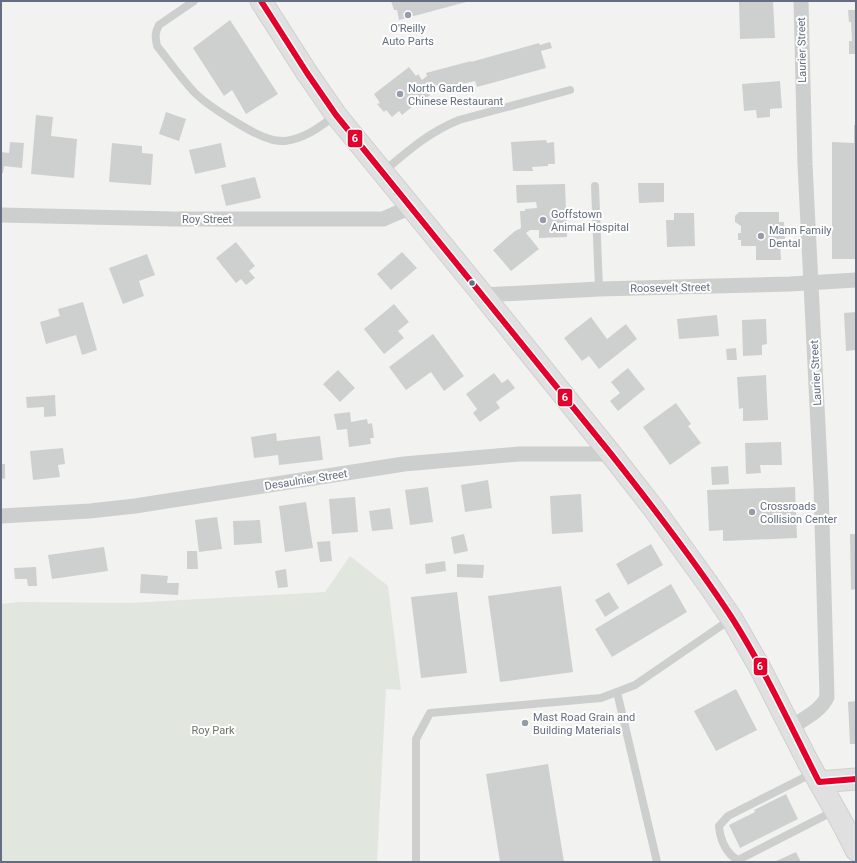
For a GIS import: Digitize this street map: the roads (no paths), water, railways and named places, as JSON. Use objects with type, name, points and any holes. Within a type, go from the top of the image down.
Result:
[{"type":"main road","points":[[261,1],[336,115],[611,454],[654,509],[708,584],[732,619],[760,668],[790,728],[856,850]]},
{"type":"main road","points":[[816,777],[856,779]]},
{"type":"street","name":"Laurier Street","points":[[790,728],[824,703],[827,697],[821,486],[805,164],[801,1]]},
{"type":"street","name":"Roy Street","points":[[1,215],[175,219],[384,219],[411,207]]},
{"type":"street","name":"Roosevelt Street","points":[[483,295],[599,289],[811,283],[856,280]]},
{"type":"street","name":"Desaulnier Street","points":[[1,516],[90,511],[135,506],[404,464],[519,454],[611,454]]},
{"type":"lane","points":[[194,1],[159,25],[155,37],[157,46],[195,93],[208,104],[257,134],[278,141],[285,141],[303,136],[336,115]]},
{"type":"lane","points":[[383,173],[429,135],[443,127],[460,120],[570,90]]},
{"type":"lane","points":[[595,186],[599,289]]},
{"type":"lane","points":[[416,862],[416,739],[430,713],[601,698],[635,685],[732,619]]},
{"type":"lane","points":[[617,692],[657,862]]},
{"type":"lane","points":[[816,777],[728,816],[719,826],[720,838],[732,857],[738,860],[835,810]]},
{"type":"place","name":"O'Reilly Auto Parts","points":[[408,15]]},
{"type":"place","name":"North Garden Chinese Restaurant","points":[[400,94]]},
{"type":"place","name":"Goffstown Animal Hospital","points":[[543,220]]},
{"type":"place","name":"Mann Family Dental","points":[[761,236]]},
{"type":"place","name":"Crossroads Collision Center","points":[[752,512]]},
{"type":"place","name":"Mast Road Grain and Building Materials","points":[[525,723]]},
{"type":"park label","name":"Roy Park","points":[[213,730]]}]
